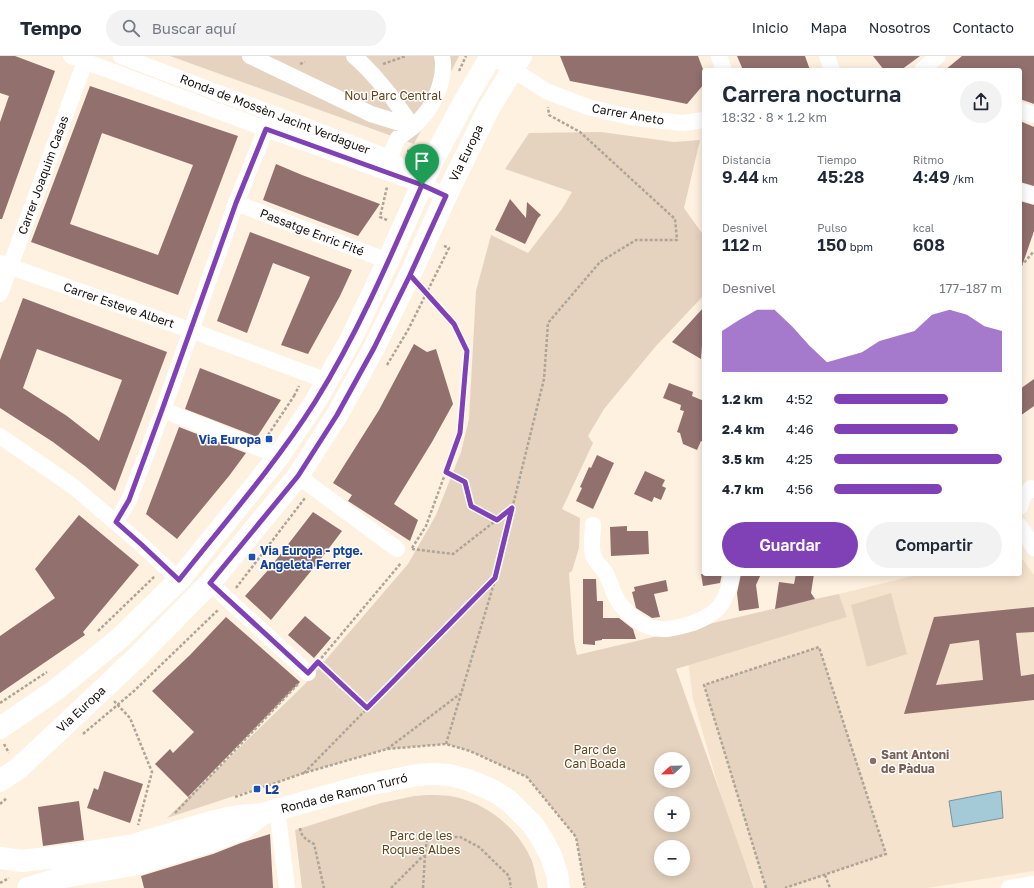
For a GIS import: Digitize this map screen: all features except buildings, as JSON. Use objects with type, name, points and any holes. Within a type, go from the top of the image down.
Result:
[{"type":"street","name":"Ronda de Mossèn Jacint Verdaguer","points":[[121,56],[272,114],[387,165],[422,185],[446,196]]},
{"type":"street","points":[[250,56],[371,114],[413,127]]},
{"type":"street","points":[[354,56],[370,70],[389,92],[413,127]]},
{"type":"street","points":[[387,165],[398,138],[413,127],[428,111],[438,90],[444,64],[442,56]]},
{"type":"street","name":"Via Europa","points":[[0,728],[57,689],[120,638],[179,580],[278,456],[327,381],[350,339],[388,261],[433,160],[491,56],[517,63],[488,110],[374,348],[337,415],[298,476],[210,583],[136,658],[20,768],[0,781]]},
{"type":"street","points":[[719,56],[723,68]]},
{"type":"street","points":[[827,56],[831,68]]},
{"type":"street","points":[[924,68],[938,56]]},
{"type":"street","name":"Ronda de Mossèn Jacint Verdaguer","points":[[81,58],[266,129],[387,165]]},
{"type":"street","name":"Carrer Joaquim Casas","points":[[0,294],[5,265],[81,58]]},
{"type":"street","name":"Carrer Aneto","points":[[517,63],[546,91],[588,107],[630,117],[684,123],[702,120]]},
{"type":"street","points":[[1022,111],[1034,115]]},
{"type":"street","points":[[116,522],[129,500],[236,203],[272,114]]},
{"type":"street","points":[[1022,192],[1034,196]]},
{"type":"street","name":"Passatge Enric Fité","points":[[236,203],[388,261]]},
{"type":"street","name":"Carrer Esteve Albert","points":[[5,265],[190,330],[327,381]]},
{"type":"street","points":[[162,410],[278,456]]},
{"type":"street","points":[[0,436],[74,487],[142,545],[179,580]]},
{"type":"street","points":[[298,476],[406,552]]},
{"type":"street","points":[[1022,500],[1028,487]]},
{"type":"street","points":[[593,525],[592,550],[595,560],[606,574],[619,602],[629,614],[640,623],[653,629],[668,630],[705,619],[724,601],[730,586],[732,576]]},
{"type":"street","points":[[1022,529],[1034,548]]},
{"type":"street","points":[[210,583],[313,667]]},
{"type":"street","name":"Ronda de Ramon Turró","points":[[0,858],[23,861],[132,845],[214,821],[270,812],[362,786],[418,775],[432,774],[450,775],[468,780],[494,791],[509,801],[532,825],[542,839],[551,856],[557,874],[559,888]]},
{"type":"street","points":[[270,812],[287,888]]},
{"type":"street","name":"Ronda de Ramon Turró","points":[[28,888],[64,877],[138,864],[209,842],[242,829],[270,812]]},
{"type":"street","points":[[1009,888],[1034,884]]},
{"type":"path","points":[[370,70],[406,56]]},
{"type":"path","points":[[446,744],[495,578],[544,379],[548,323],[600,262],[636,240],[677,240],[675,219],[580,132],[549,115],[546,91]]},
{"type":"path","points":[[1022,264],[1034,251]]},
{"type":"path","points":[[173,815],[313,667],[426,526],[460,433],[467,351],[454,324],[410,275]]},
{"type":"path","points":[[446,472],[465,482],[471,506],[497,520]]},
{"type":"path","points":[[406,552],[453,554],[512,508]]},
{"type":"path","points":[[304,773],[495,578]]},
{"type":"path","points":[[766,888],[704,685],[819,647],[886,854],[785,888]]},
{"type":"path","points":[[313,667],[367,708]]},
{"type":"path","points":[[103,689],[130,718],[152,772],[132,845]]},
{"type":"path","points":[[387,749],[461,694]]},
{"type":"path","points":[[300,828],[300,833],[314,844],[324,888]]},
{"type":"path","points":[[423,888],[427,840],[446,837],[460,837],[479,847],[509,876],[511,888]]},
{"type":"path","points":[[391,888],[425,854]]},
{"type":"path","points":[[826,875],[830,888]]},
{"type":"shaded area","name":"Sant Antoni de Pàdua","points":[[1022,559],[1034,575],[1034,871],[927,888],[755,888],[729,823],[693,699],[688,661],[847,617],[839,594],[913,576],[1022,576]]},
{"type":"green space","name":"Nou Parc Central","points":[[170,56],[459,56],[414,144]]},
{"type":"green space","name":"Parc de Can Boada","points":[[601,132],[674,142],[700,140],[684,208],[702,233],[702,297],[656,346],[604,409],[588,436],[593,443],[562,509],[580,518],[579,548],[572,571],[569,573],[574,641],[577,655],[839,594],[847,617],[676,669],[754,888],[585,888],[576,837],[527,777],[470,751],[446,744],[387,749],[304,773],[167,818],[304,685],[408,564],[436,515],[461,452],[469,419],[476,291],[491,235],[528,253],[562,209],[572,192],[505,169],[529,133]]},
{"type":"green space","points":[[891,593],[907,654],[867,667],[851,605]]},
{"type":"green space","points":[[819,647],[886,854],[785,888],[766,888],[704,685]]},
{"type":"green space","name":"Parc de les Roques Albes","points":[[414,796],[450,796],[463,799],[485,808],[504,822],[513,831],[527,850],[533,864],[538,888],[302,888],[295,830],[381,803]]},
{"type":"water","points":[[1001,791],[1003,818],[953,827],[949,801]]},
{"type":"place","name":"Via Europa","points":[[269,439]]},
{"type":"place","name":"Via Europa - ptge. Angeleta Ferrer","points":[[252,557]]},
{"type":"place","name":"Sant Antoni de Pàdua","points":[[873,761]]},
{"type":"place","name":"L2","points":[[257,789]]},
{"type":"route","points":[[422,185],[388,261],[350,339],[315,402],[278,456],[179,580],[116,522],[129,500],[236,203],[266,129],[422,185],[446,196],[410,275],[454,324],[467,351],[460,433],[446,472],[465,482],[471,506],[497,520],[512,508],[495,578],[367,708],[318,662],[308,673],[210,583],[298,476],[337,415],[374,348],[410,275],[427,235],[446,196],[422,185]]}]
